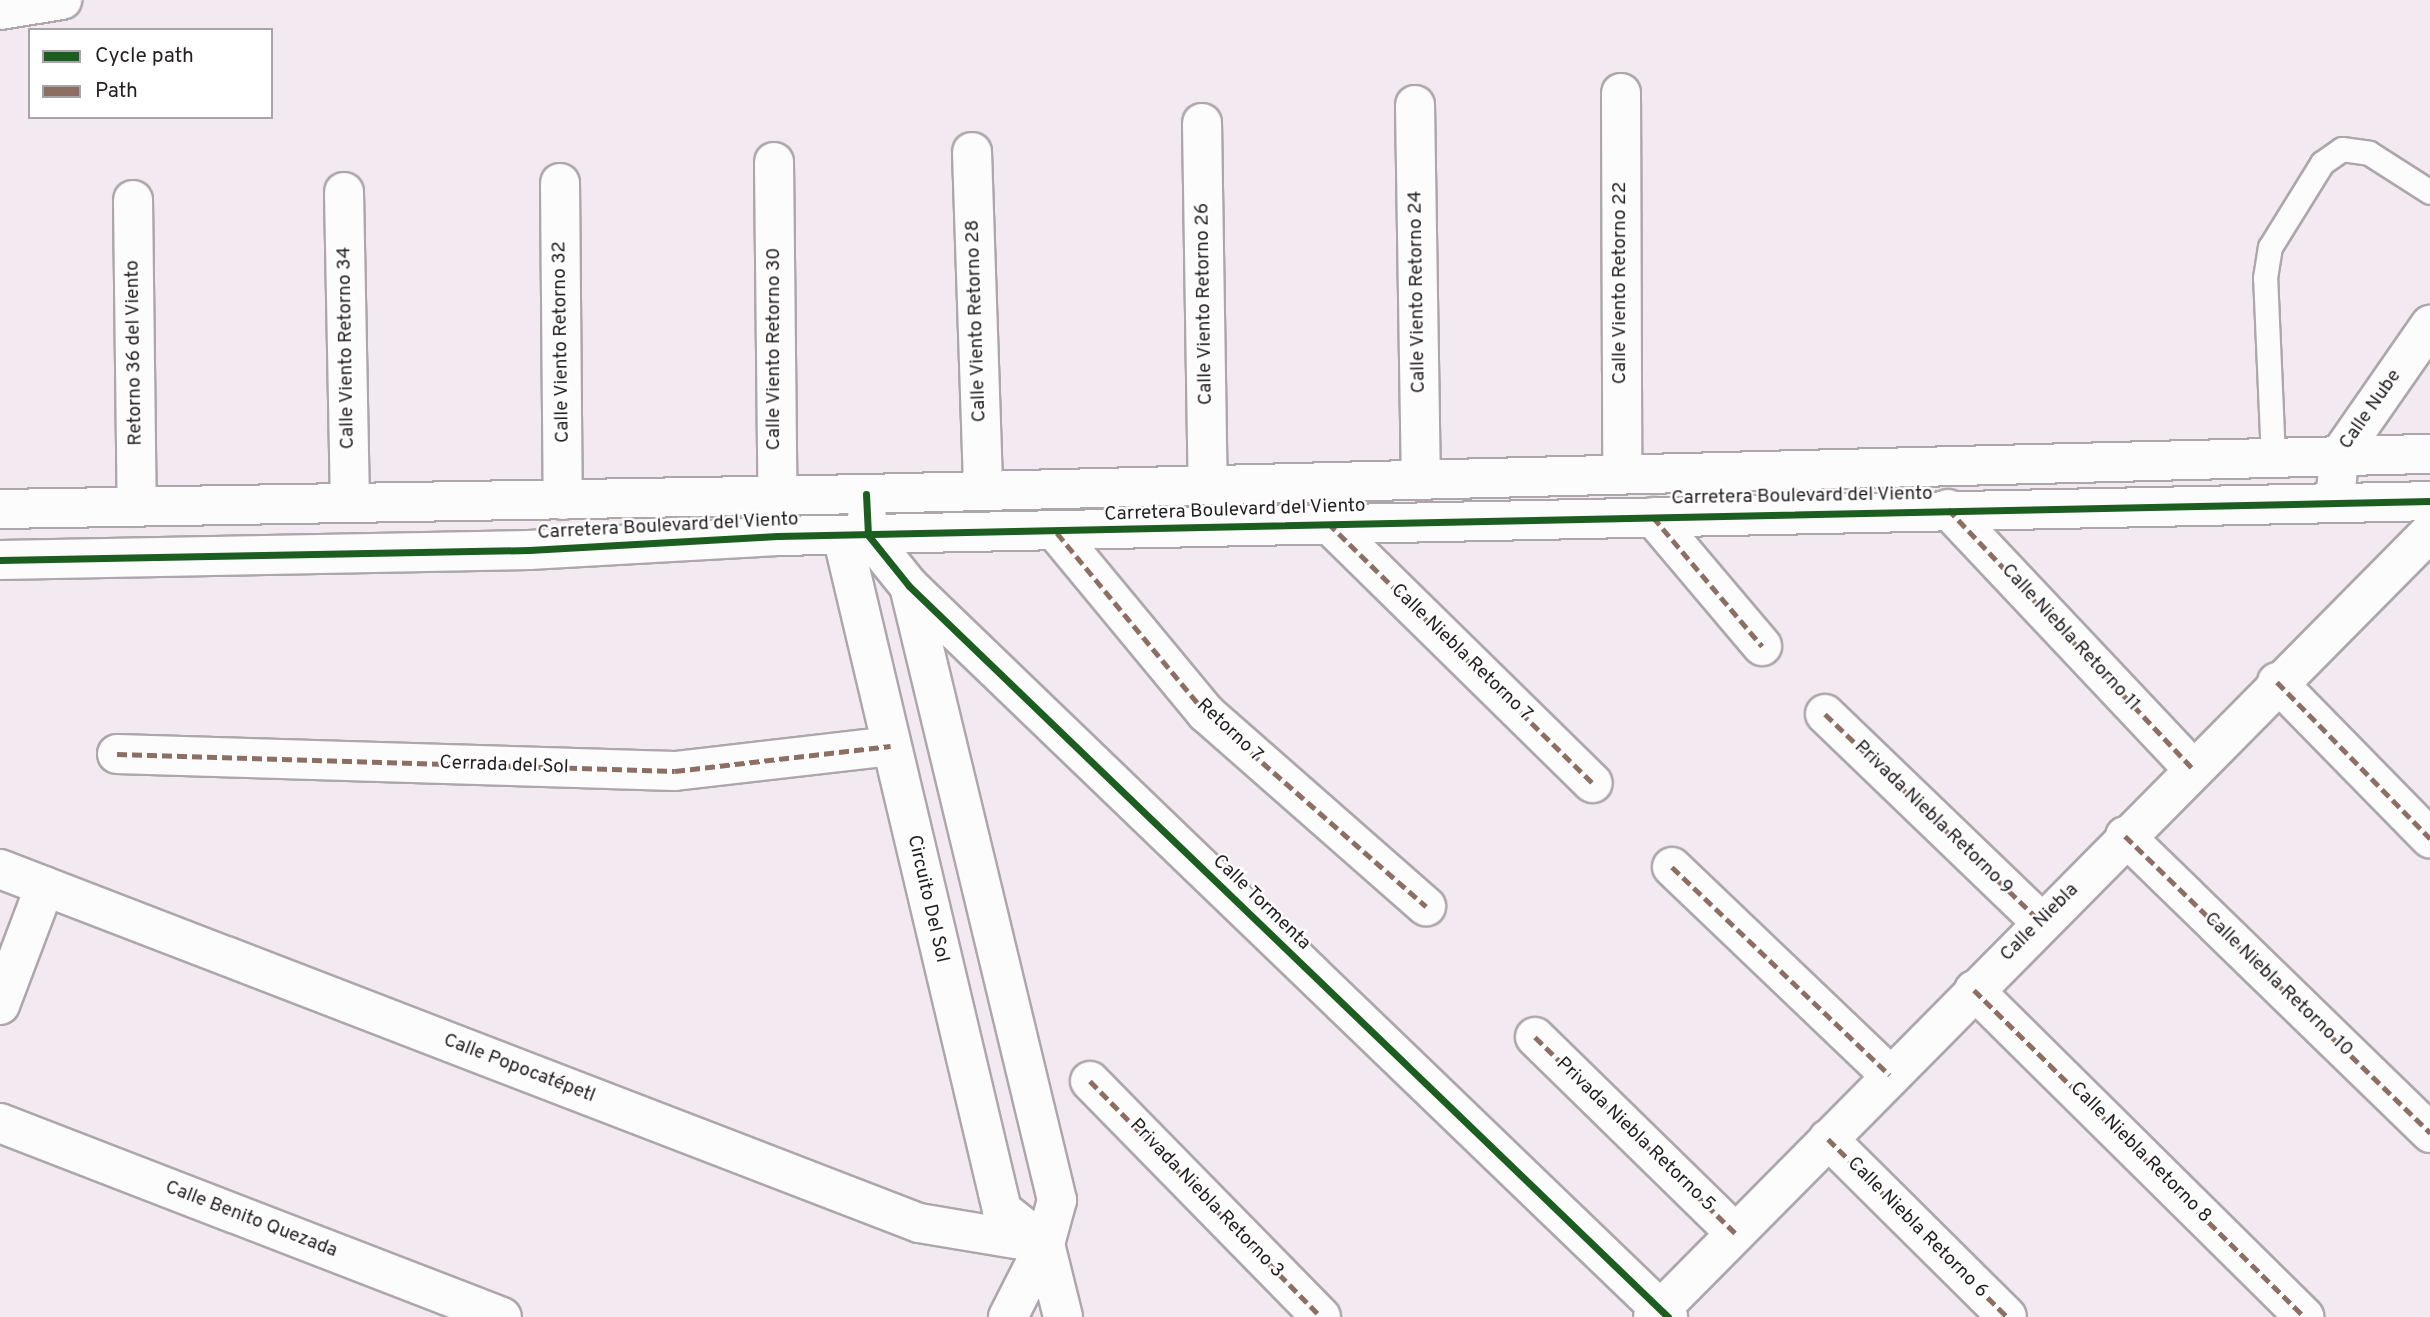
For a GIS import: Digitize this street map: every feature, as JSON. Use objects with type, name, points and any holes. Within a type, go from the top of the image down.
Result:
[{"type":"street","points":[[0,10],[62,0]]},
{"type":"street","name":"Calle Viento Retorno 22","points":[[1621,93],[1622,474]]},
{"type":"street","name":"Calle Viento Retorno 24","points":[[1415,105],[1421,479]]},
{"type":"street","name":"Calle Viento Retorno 26","points":[[1202,122],[1208,485]]},
{"type":"street","name":"Calle Viento Retorno 28","points":[[972,152],[983,490]]},
{"type":"street","name":"Calle Viento Retorno 30","points":[[774,162],[778,536]]},
{"type":"street","name":"Calle Viento Retorno 32","points":[[560,183],[564,500]]},
{"type":"street","name":"Calle Viento Retorno 34","points":[[344,192],[350,503]]},
{"type":"street","name":"Retorno 36 del Viento","points":[[133,200],[137,507]]},
{"type":"street","name":"Calle Nube","points":[[2335,503],[2339,456],[2430,325]]},
{"type":"street","name":"Carretera Boulevard del Viento","points":[[0,509],[866,494],[2430,454]]},
{"type":"street","points":[[855,535],[866,494]]},
{"type":"street","name":"Carretera Boulevard del Viento","points":[[0,560],[529,550],[778,536],[1056,533],[1328,523],[2430,501]]},
{"type":"street","name":"Calle Niebla Retorno 11","points":[[1948,509],[2192,768]]},
{"type":"street","points":[[1653,517],[1762,646]]},
{"type":"street","name":"Calle Niebla Retorno 7","points":[[1328,523],[1593,783]]},
{"type":"street","name":"Calle Niebla","points":[[1660,1315],[1735,1233],[2125,836],[2430,532]]},
{"type":"street","name":"Retorno 7","points":[[1056,533],[1206,713],[1426,906]]},
{"type":"street","name":"Calle Tormenta","points":[[855,535],[1660,1315]]},
{"type":"street","name":"Circuito Del Sol","points":[[855,535],[891,746],[1002,1210],[1045,1244]]},
{"type":"street","points":[[909,586],[1057,1200],[1045,1244],[1009,1317]]},
{"type":"street","points":[[2277,682],[2430,838]]},
{"type":"street","name":"Privada Niebla Retorno 9","points":[[1825,714],[2041,922]]},
{"type":"street","name":"Cerrada del Sol","points":[[117,754],[675,771],[891,746]]},
{"type":"street","name":"Calle Niebla Retorno 10","points":[[2125,836],[2430,1133]]},
{"type":"street","points":[[1672,867],[1890,1075]]},
{"type":"street","name":"Calle Popocatépetl","points":[[0,869],[919,1223],[1045,1244]]},
{"type":"street","points":[[0,1005],[45,886]]},
{"type":"street","name":"Calle Niebla Retorno 8","points":[[1974,990],[2305,1317]]},
{"type":"street","name":"Privada Niebla Retorno 5","points":[[1535,1037],[1735,1233]]},
{"type":"street","name":"Privada Niebla Retorno 3","points":[[1090,1081],[1321,1317]]},
{"type":"street","name":"Calle Benito Quezada","points":[[0,1123],[502,1317]]},
{"type":"street","name":"Calle Niebla Retorno 6","points":[[1828,1139],[2007,1317]]},
{"type":"street","points":[[1045,1244],[1063,1317]]},
{"type":"lane","points":[[2273,458],[2265,278],[2270,247],[2322,163],[2342,149],[2369,153],[2430,191]]},
{"type":"marked path","points":[[1948,509],[2192,768]]},
{"type":"marked path","points":[[1653,517],[1762,646]]},
{"type":"marked path","points":[[1328,523],[1593,783]]},
{"type":"marked path","points":[[1057,533],[1206,713],[1426,906]]},
{"type":"marked path","points":[[2277,682],[2430,838]]},
{"type":"marked path","points":[[1825,714],[2041,922]]},
{"type":"marked path","points":[[117,754],[675,771],[891,746]]},
{"type":"marked path","points":[[2125,836],[2430,1133]]},
{"type":"marked path","points":[[1672,867],[1890,1075]]},
{"type":"marked path","points":[[1974,990],[2305,1317]]},
{"type":"marked path","points":[[1535,1037],[1735,1233]]},
{"type":"marked path","points":[[1090,1081],[1321,1317]]},
{"type":"marked path","points":[[1828,1139],[2007,1317]]},
{"type":"cycle path","points":[[866,494],[868,535],[909,586],[1668,1317]]},
{"type":"cycle path","points":[[0,560],[529,550],[778,536],[2430,501]]}]
